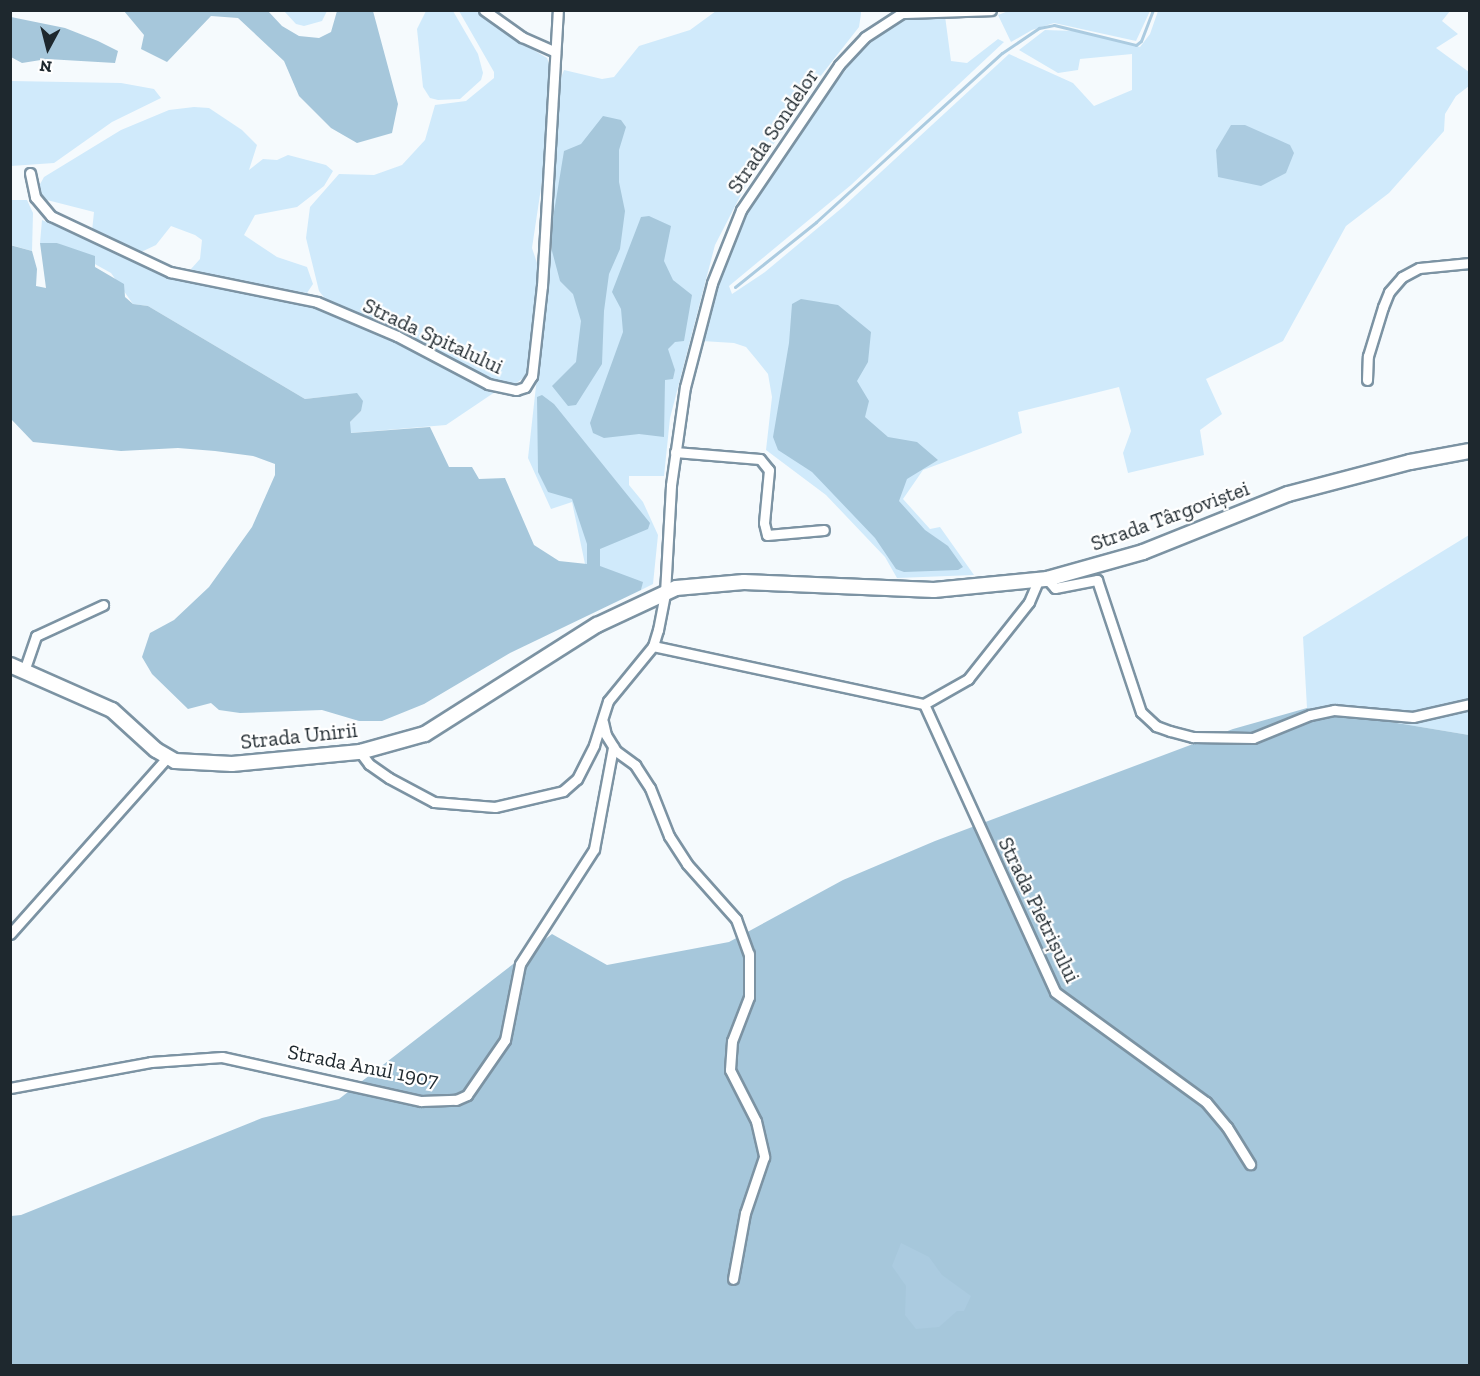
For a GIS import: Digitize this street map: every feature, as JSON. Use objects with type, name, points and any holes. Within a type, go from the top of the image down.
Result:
[{"type":"main road","name":"Strada Târgoviștei","points":[[664,592],[716,582],[934,590],[1094,574],[1143,552],[1296,492],[1410,462],[1470,451]]},
{"type":"main road","name":"Strada Unirii","points":[[167,758],[184,763],[232,764],[360,752],[424,734],[632,606],[664,592]]},
{"type":"main road","points":[[10,665],[112,710],[167,758]]},
{"type":"street","points":[[484,10],[522,37],[555,52]]},
{"type":"street","name":"Strada Spitalului","points":[[30,173],[34,197],[51,216],[170,272],[317,303],[389,332],[488,384],[516,390],[530,382],[534,357],[544,260],[543,227],[558,10]]},
{"type":"street","name":"Strada Sondelor","points":[[664,592],[675,452],[697,338],[729,237],[760,177],[839,65],[865,37],[902,13],[991,10]]},
{"type":"street","points":[[1367,380],[1368,356],[1383,307],[1389,292],[1402,277],[1419,268],[1470,263]]},
{"type":"street","points":[[675,452],[760,459],[769,470],[764,524],[767,535],[824,530]]},
{"type":"street","points":[[1094,574],[1141,712],[1156,726],[1193,736],[1253,738],[1310,715],[1334,710],[1413,717],[1470,704]]},
{"type":"street","points":[[652,646],[924,704],[968,679],[1029,602],[1043,579]]},
{"type":"street","points":[[360,752],[369,764],[389,778],[434,802],[495,807],[563,792],[585,767],[616,688],[652,646],[664,592]]},
{"type":"street","points":[[24,671],[36,636],[103,605]]},
{"type":"street","name":"Strada Pietrișului","points":[[924,704],[1055,992],[1206,1102],[1227,1127],[1250,1164]]},
{"type":"street","points":[[603,720],[614,747],[644,779],[669,836],[687,864],[736,919],[749,954],[749,997],[732,1041],[730,1070],[756,1121],[764,1157],[745,1213],[733,1279]]},
{"type":"street","name":"Strada Anul 1907","points":[[10,1088],[151,1062],[222,1057],[422,1101],[456,1100],[467,1095],[505,1040],[520,964],[553,918],[594,849],[614,747]]},
{"type":"street","points":[[10,934],[167,758]]},
{"type":"shaded area","points":[[1011,10],[1150,11],[1136,41],[1054,23],[1032,30],[1011,42],[998,15]]},
{"type":"shaded area","points":[[124,11],[268,11],[282,26],[299,36],[319,38],[331,32],[337,11],[373,11],[398,104],[392,133],[357,143],[331,128],[299,96],[284,61],[238,18],[211,16],[167,62],[141,49],[144,35]]},
{"type":"shaded area","points":[[284,11],[327,11],[322,21],[304,26],[296,24]]},
{"type":"shaded area","points":[[426,11],[453,11],[478,54],[483,73],[481,80],[460,99],[430,98],[423,87],[417,29]]},
{"type":"shaded area","points":[[459,11],[477,11],[505,33],[547,58],[550,66],[544,168],[532,248],[540,272],[531,358],[527,375],[514,385],[492,384],[380,321],[331,306],[319,291],[306,238],[310,207],[339,174],[374,175],[402,165],[425,140],[435,105],[466,101],[494,78],[494,72]]},
{"type":"shaded area","points":[[716,11],[861,11],[861,14],[859,27],[812,87],[746,185],[715,245],[670,418],[664,476],[629,476],[629,485],[643,502],[658,535],[653,584],[641,590],[642,582],[585,564],[572,502],[551,509],[528,458],[546,296],[557,88],[564,70],[602,79],[614,77],[639,46],[690,30]]},
{"type":"shaded area","points":[[1158,11],[1450,11],[1442,21],[1458,34],[1436,48],[1469,72],[1469,86],[1456,96],[1445,114],[1444,131],[1389,193],[1346,226],[1283,341],[1206,379],[1222,414],[1200,430],[1204,455],[1128,473],[1123,453],[1131,431],[1119,387],[1018,412],[1022,433],[923,470],[903,499],[930,529],[940,527],[974,575],[897,578],[885,557],[826,495],[766,450],[772,397],[768,374],[756,359],[746,347],[734,343],[702,341],[710,302],[740,222],[756,191],[863,47],[892,22],[903,18],[945,16],[951,61],[967,63],[998,39],[1004,42],[851,185],[729,286],[732,294],[765,272],[843,207],[1009,54],[1073,83],[1094,106],[1132,90],[1132,54],[1080,59],[1078,70],[1058,73],[1019,50],[1045,30],[1074,31],[1140,47],[1150,34]]},
{"type":"shaded area","points":[[11,17],[65,28],[98,41],[118,51],[115,63],[47,59],[22,63],[11,57]]},
{"type":"shaded area","points":[[11,81],[121,83],[154,89],[161,98],[112,122],[54,163],[11,166]]},
{"type":"shaded area","points":[[209,108],[242,130],[257,145],[249,170],[263,159],[277,160],[288,155],[326,165],[333,171],[324,186],[297,207],[255,215],[244,235],[277,257],[307,267],[313,284],[307,293],[193,274],[191,269],[200,259],[202,240],[195,235],[171,226],[156,245],[139,253],[92,231],[94,212],[43,199],[39,186],[44,177],[121,130],[169,110]]},
{"type":"shaded area","points":[[603,116],[621,120],[626,127],[619,150],[619,182],[625,211],[620,249],[609,274],[604,311],[602,364],[576,405],[568,406],[552,386],[576,362],[581,321],[573,294],[560,281],[552,251],[552,224],[564,151],[581,144]]},
{"type":"shaded area","points":[[1231,125],[1245,125],[1290,145],[1294,153],[1286,173],[1261,186],[1218,177],[1216,150]]},
{"type":"shaded area","points":[[11,200],[27,200],[33,213],[32,251],[11,245]]},
{"type":"shaded area","points":[[649,216],[671,226],[664,261],[673,280],[692,295],[684,341],[675,342],[668,349],[675,370],[673,379],[665,380],[664,437],[639,434],[604,438],[593,433],[590,423],[623,332],[621,309],[612,292],[641,217]]},
{"type":"shaded area","points":[[42,220],[172,276],[318,306],[327,314],[370,326],[495,392],[446,425],[350,433],[350,422],[361,411],[340,395],[305,399],[148,306],[133,304],[111,273],[57,243],[40,243]]},
{"type":"shaded area","points":[[40,243],[57,243],[95,256],[95,267],[124,284],[125,297],[133,304],[148,306],[305,399],[357,393],[363,401],[361,411],[350,422],[351,433],[430,427],[449,467],[472,467],[479,479],[505,478],[534,545],[559,561],[587,564],[587,544],[572,499],[548,492],[538,472],[537,397],[542,395],[554,404],[650,523],[648,529],[600,549],[600,566],[643,582],[641,590],[510,653],[424,704],[382,721],[359,721],[322,710],[240,713],[219,710],[211,703],[188,709],[152,674],[142,657],[150,633],[174,620],[209,587],[252,527],[275,475],[275,464],[253,456],[215,451],[178,448],[121,451],[33,442],[11,419],[10,245],[32,251],[37,269],[36,286],[46,288]]},
{"type":"shaded area","points":[[801,299],[838,305],[871,332],[868,362],[857,381],[869,401],[865,417],[888,437],[917,442],[938,460],[907,479],[899,501],[925,530],[948,546],[963,567],[958,570],[904,572],[896,569],[875,538],[812,472],[778,450],[773,437],[789,343],[792,304]]},
{"type":"shaded area","points":[[1469,535],[1469,735],[1307,708],[1303,637]]},
{"type":"shaded area","points":[[1307,708],[1469,735],[1469,1365],[11,1366],[11,1216],[21,1215],[262,1118],[339,1099],[552,934],[607,965],[729,942],[843,880],[935,841],[1233,729]]},
{"type":"shaded area","points":[[901,1243],[929,1257],[942,1275],[971,1296],[964,1311],[957,1311],[939,1327],[916,1329],[905,1315],[906,1286],[892,1266]]},
{"type":"waterway","points":[[735,287],[816,222],[1002,53],[1039,28],[1054,25],[1136,45],[1141,41],[1153,10]]}]
